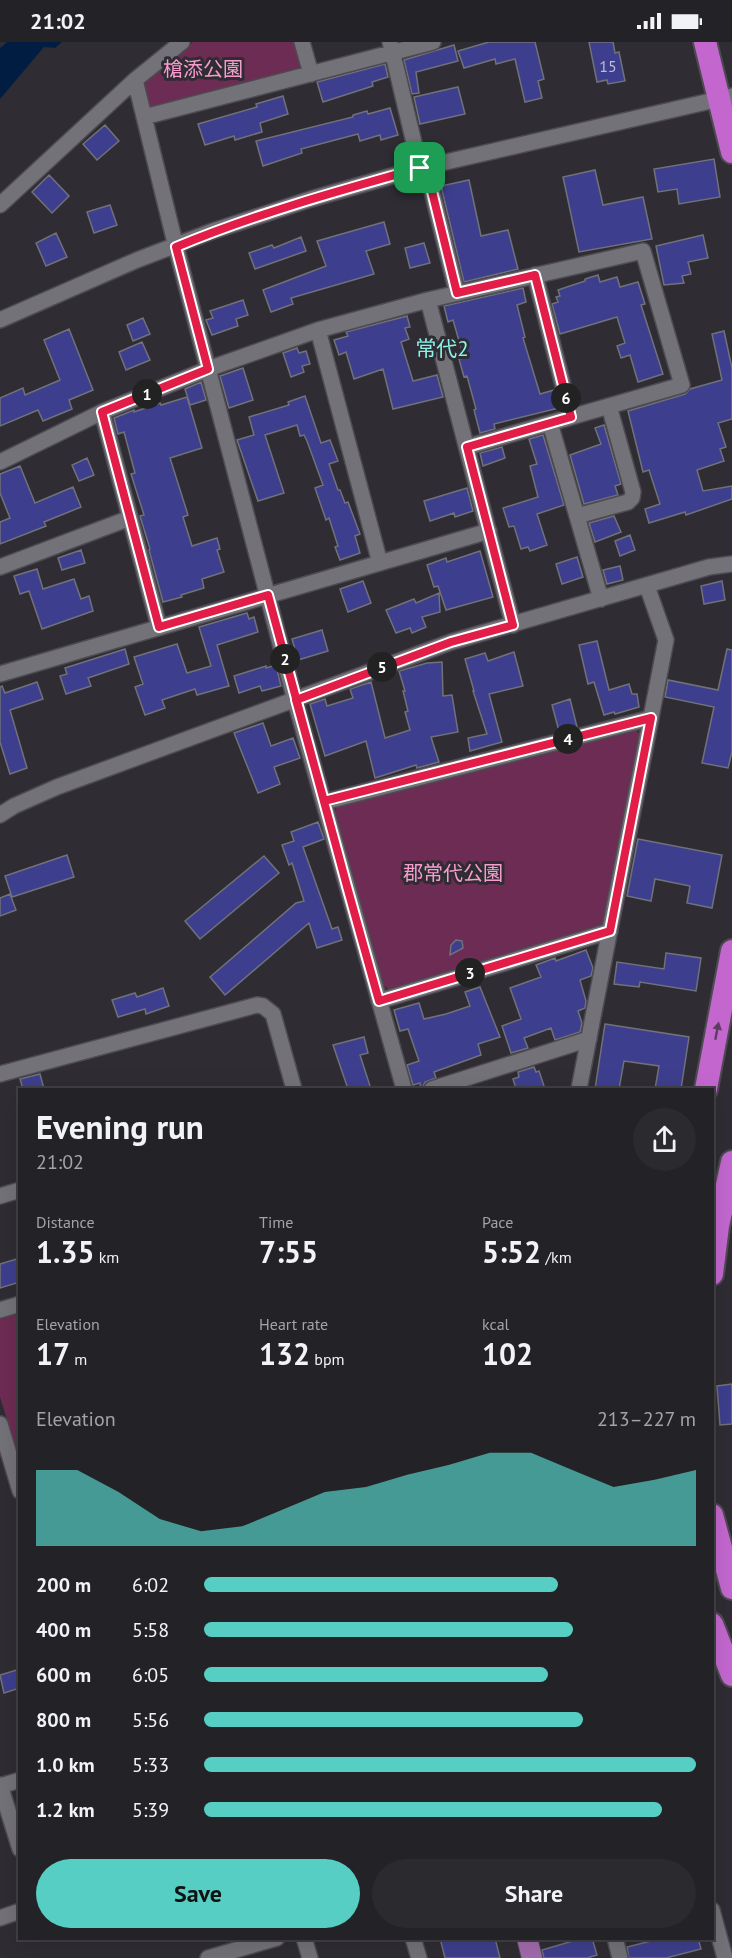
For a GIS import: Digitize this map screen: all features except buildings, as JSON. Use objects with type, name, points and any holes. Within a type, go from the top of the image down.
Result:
[{"type":"highway","points":[[705,42],[725,98],[732,152]]},
{"type":"highway","points":[[706,1088],[732,951]]},
{"type":"highway","points":[[714,1267],[725,1229],[732,1162]]},
{"type":"highway","points":[[714,1523],[726,1574]]},
{"type":"highway","points":[[714,1629],[732,1675]]},
{"type":"main road","points":[[528,1940],[532,1958]]},
{"type":"street","points":[[0,205],[135,81],[182,42]]},
{"type":"street","points":[[302,42],[310,74]]},
{"type":"street","points":[[144,117],[310,74],[391,47],[433,42]]},
{"type":"street","points":[[391,47],[457,293]]},
{"type":"street","points":[[135,81],[176,247],[296,700],[404,1088]]},
{"type":"street","points":[[0,320],[71,287],[213,231],[312,199],[423,167],[725,98]]},
{"type":"street","points":[[0,462],[102,412],[208,369],[318,330],[428,300],[643,251],[682,385],[467,447]]},
{"type":"street","points":[[535,275],[571,417]]},
{"type":"street","points":[[428,300],[513,625]]},
{"type":"street","points":[[318,330],[380,563]]},
{"type":"street","points":[[577,516],[628,502],[632,498],[633,492],[609,406]]},
{"type":"street","points":[[102,412],[159,627]]},
{"type":"street","points":[[550,423],[601,599]]},
{"type":"street","points":[[0,567],[130,518]]},
{"type":"street","points":[[0,674],[489,531]]},
{"type":"street","points":[[0,815],[14,806],[57,787],[451,642],[709,567],[732,564]]},
{"type":"street","points":[[579,1088],[666,640],[647,586]]},
{"type":"street","points":[[324,801],[651,718]]},
{"type":"street","points":[[379,1001],[610,931]]},
{"type":"street","points":[[0,1074],[257,1005],[263,1006],[273,1014],[294,1088]]},
{"type":"street","points":[[435,1088],[589,1040]]},
{"type":"street","points":[[0,1196],[18,1191]]},
{"type":"street","points":[[0,1310],[18,1305]]},
{"type":"street","points":[[0,1424],[18,1484]]},
{"type":"street","points":[[18,1780],[0,1785],[18,1843]]},
{"type":"street","points":[[0,1918],[18,1912]]},
{"type":"street","points":[[714,1917],[725,1958]]},
{"type":"street","points":[[208,1958],[270,1940]]},
{"type":"street","points":[[305,1940],[310,1958]]},
{"type":"street","points":[[414,1940],[419,1958]]},
{"type":"street","points":[[616,1940],[620,1958]]},
{"type":"green space","name":"槍添公園","points":[[193,42],[296,42],[302,65],[298,72],[154,110],[150,108],[142,89],[144,82]]},
{"type":"green space","name":"郡常代公園","points":[[634,729],[640,734],[606,921],[602,926],[391,991],[383,985],[335,812],[337,806]]},
{"type":"green space","points":[[18,1312],[18,1455],[0,1397],[0,1318]]},
{"type":"water","points":[[7,42],[62,42],[55,48],[44,47],[0,99],[0,48]]},
{"type":"district","name":"常代2","points":[[442,348]]},
{"type":"route","points":[[426,167],[457,293],[535,275],[571,417],[467,447],[513,625],[451,642],[296,700],[324,801],[651,718],[610,931],[379,1001],[309,751],[268,595],[159,627],[102,412],[208,369],[176,247],[213,231],[420,168],[426,167]]}]
